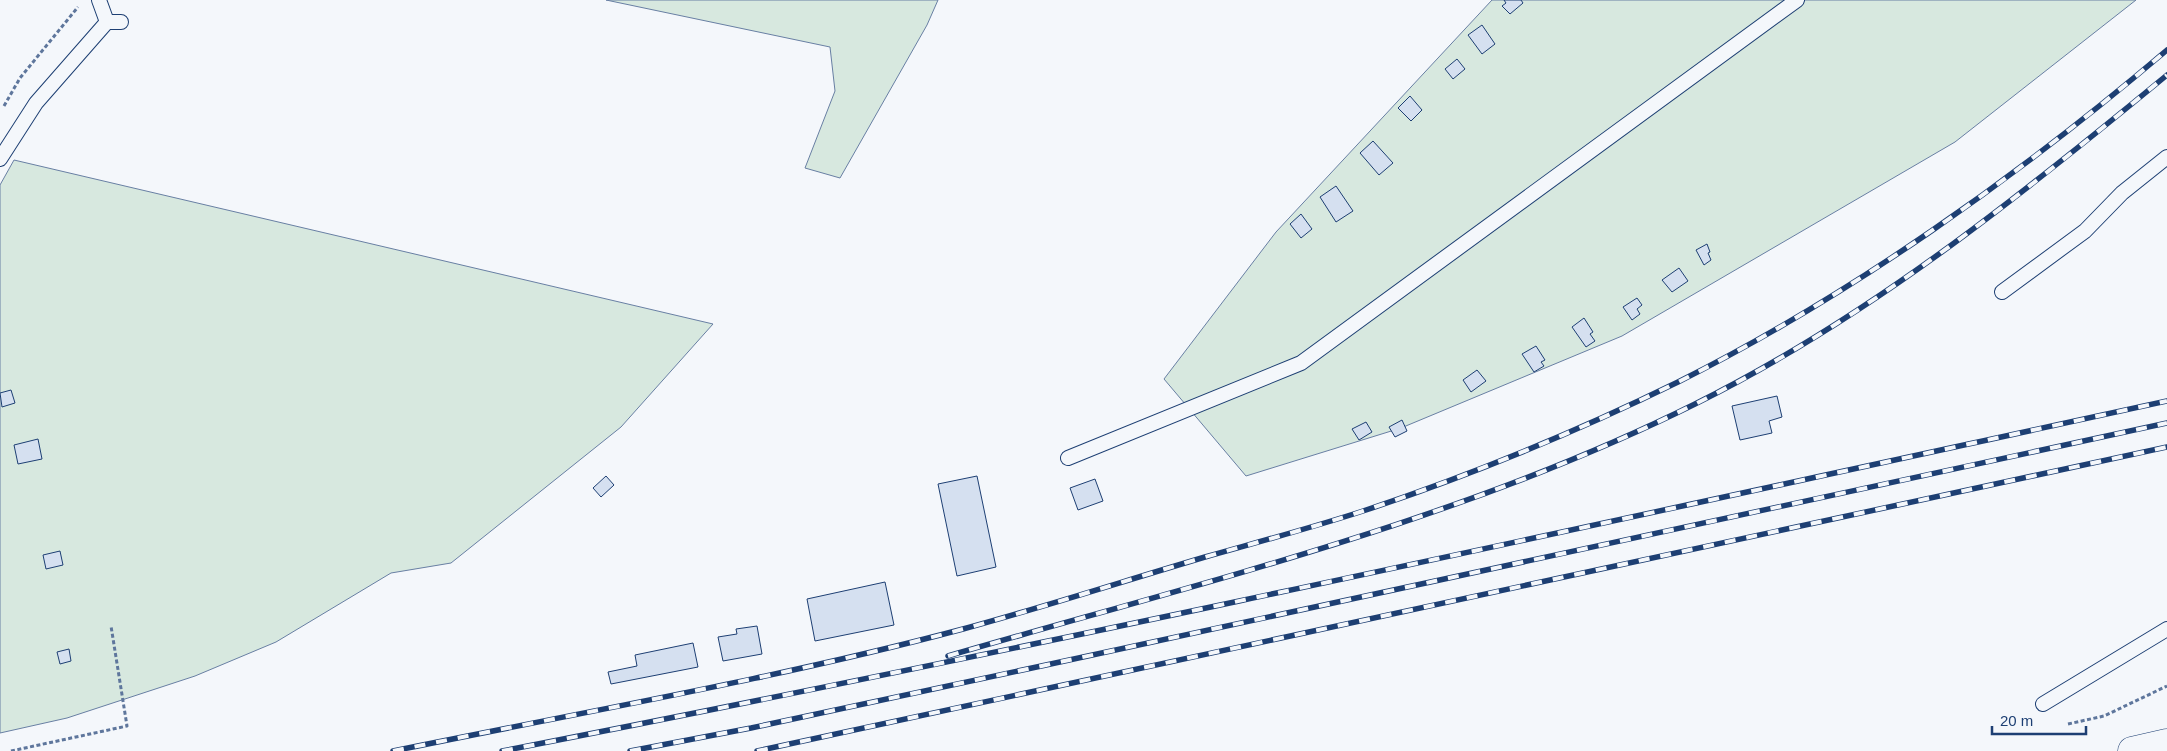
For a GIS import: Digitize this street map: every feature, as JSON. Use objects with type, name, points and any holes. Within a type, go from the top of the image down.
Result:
[{"type":"street","points":[[2132,751],[2167,743]]},
{"type":"lane","points":[[100,0],[106,22]]},
{"type":"lane","points":[[1068,458],[1301,362],[1797,0]]},
{"type":"lane","points":[[0,159],[36,103],[106,22],[121,22]]},
{"type":"lane","points":[[2002,292],[2085,231],[2122,193],[2167,158]]},
{"type":"lane","points":[[2043,704],[2167,629]]},
{"type":"path","points":[[0,113],[20,78],[84,0]]},
{"type":"path","points":[[11,751],[127,726],[111,626]]},
{"type":"path","points":[[2068,724],[2104,716],[2167,686]]},
{"type":"shaded area","points":[[606,0],[938,0],[927,25],[840,178],[805,168],[835,91],[830,47]]},
{"type":"shaded area","points":[[1492,0],[2136,0],[1955,142],[1622,336],[1401,428],[1246,476],[1164,379],[1276,232]]},
{"type":"shaded area","points":[[14,160],[713,324],[621,427],[451,563],[391,573],[276,642],[195,676],[67,718],[0,733],[0,185]]},
{"type":"building","points":[[1504,0],[1521,0],[1523,3],[1510,14],[1502,6],[1506,3]]},
{"type":"building","points":[[1482,25],[1495,44],[1482,54],[1468,35]]},
{"type":"building","points":[[1457,59],[1465,69],[1453,79],[1445,69]]},
{"type":"building","points":[[1410,96],[1422,110],[1411,121],[1398,108]]},
{"type":"building","points":[[1373,141],[1393,163],[1379,175],[1360,153]]},
{"type":"building","points":[[1336,186],[1353,211],[1336,222],[1320,197]]},
{"type":"building","points":[[1301,214],[1312,229],[1301,238],[1290,224]]},
{"type":"building","points":[[1707,244],[1711,260],[1704,265],[1696,250]]},
{"type":"building","points":[[1679,268],[1688,281],[1672,292],[1662,280]]},
{"type":"building","points":[[1637,298],[1642,305],[1637,309],[1640,314],[1632,320],[1623,307]]},
{"type":"building","points":[[1584,318],[1593,332],[1590,334],[1595,341],[1586,347],[1572,327]]},
{"type":"building","points":[[1536,346],[1545,360],[1541,362],[1544,366],[1534,372],[1522,354]]},
{"type":"building","points":[[1477,370],[1486,381],[1471,392],[1463,380]]},
{"type":"building","points":[[11,390],[15,403],[2,407],[0,393]]},
{"type":"building","points":[[1777,396],[1782,417],[1769,421],[1772,433],[1740,440],[1732,406]]},
{"type":"building","points":[[1402,420],[1407,431],[1395,437],[1389,427]]},
{"type":"building","points":[[1366,422],[1372,432],[1359,440],[1352,429]]},
{"type":"building","points":[[38,439],[42,459],[18,464],[14,445]]},
{"type":"building","points":[[606,476],[614,485],[601,497],[593,488]]},
{"type":"building","points":[[977,476],[996,567],[957,576],[938,484]]},
{"type":"building","points":[[1095,479],[1103,501],[1078,510],[1070,488]]},
{"type":"building","points":[[60,551],[63,565],[46,569],[43,555]]},
{"type":"building","points":[[885,582],[894,625],[815,641],[807,599]]},
{"type":"building","points":[[757,626],[762,654],[723,661],[718,637],[737,634],[736,629]]},
{"type":"building","points":[[693,643],[698,667],[611,684],[608,672],[637,666],[635,655]]},
{"type":"building","points":[[69,649],[71,661],[60,664],[57,652]]},
{"type":"railway","points":[[393,751],[821,664],[963,629],[1343,517],[1483,468],[1601,418],[1678,382],[1742,348],[1870,272],[1932,231],[2053,143],[2167,50]]},
{"type":"railway","points":[[948,656],[1233,575],[1422,516],[1606,445],[1695,404],[1759,370],[1821,333],[1940,253],[2055,166],[2167,75]]},
{"type":"railway","points":[[502,751],[919,668],[1544,536],[2167,401]]},
{"type":"railway","points":[[630,751],[751,728],[2167,423]]},
{"type":"railway","points":[[757,751],[2167,447]]}]
